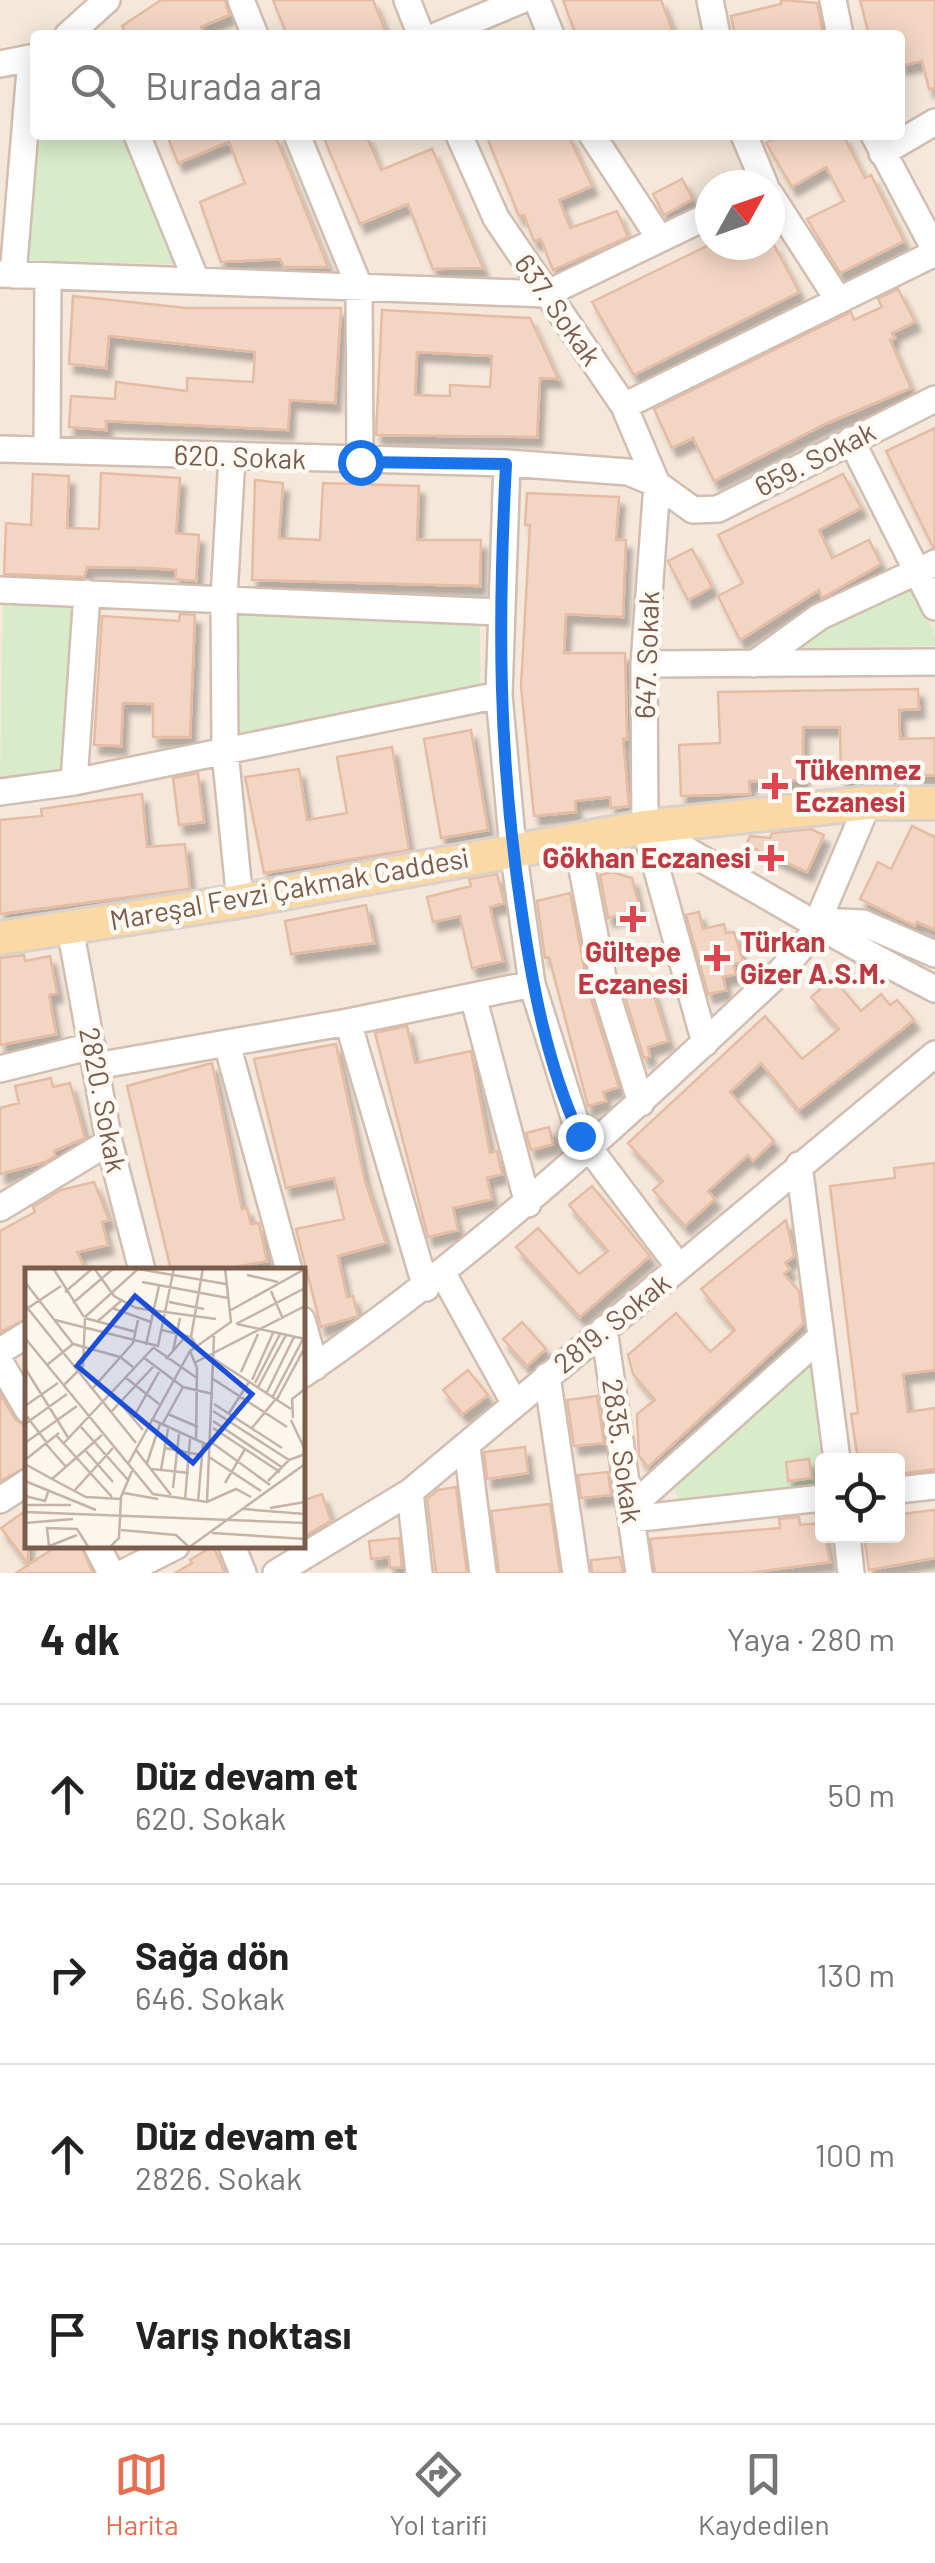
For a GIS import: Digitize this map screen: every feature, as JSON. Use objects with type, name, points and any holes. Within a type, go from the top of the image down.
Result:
[{"type":"main road","name":"Mareşal Fevzi Çakmak Caddesi","points":[[0,938],[240,902],[645,826],[868,803],[935,803]]},
{"type":"street","points":[[241,0],[253,30]]},
{"type":"street","points":[[407,0],[419,30]]},
{"type":"street","points":[[450,30],[522,0]]},
{"type":"street","points":[[537,0],[550,30]]},
{"type":"street","points":[[710,0],[716,30]]},
{"type":"street","points":[[833,0],[839,30]]},
{"type":"street","points":[[0,64],[30,58]]},
{"type":"street","points":[[30,81],[6,274],[546,294],[695,222]]},
{"type":"street","points":[[905,134],[935,122]]},
{"type":"street","points":[[139,140],[196,280]]},
{"type":"street","points":[[299,140],[359,286],[360,462]]},
{"type":"street","name":"637. Sokak","points":[[461,140],[496,218],[624,406],[656,484]]},
{"type":"street","points":[[595,140],[660,240]]},
{"type":"street","points":[[746,140],[759,170]]},
{"type":"street","points":[[624,406],[935,252],[878,144]]},
{"type":"street","points":[[785,217],[837,298]]},
{"type":"street","points":[[47,450],[48,276]]},
{"type":"street","name":"659. Sokak","points":[[656,484],[693,510],[718,509],[935,400]]},
{"type":"street","points":[[851,440],[926,567],[935,606]]},
{"type":"street","name":"620. Sokak","points":[[0,449],[506,464],[628,472],[656,484]]},
{"type":"street","points":[[232,456],[224,597],[225,752],[240,902]]},
{"type":"street","points":[[506,464],[499,695],[512,849],[532,984],[572,1119],[590,1151],[679,1267]]},
{"type":"street","name":"647. Sokak","points":[[656,484],[644,664],[645,826],[704,1043]]},
{"type":"street","points":[[754,664],[819,617],[926,567]]},
{"type":"street","points":[[0,590],[499,612]]},
{"type":"street","points":[[74,782],[87,593]]},
{"type":"street","points":[[644,664],[935,662]]},
{"type":"street","points":[[0,792],[74,782],[499,695]]},
{"type":"street","points":[[305,1342],[309,1371],[435,1281],[590,1151],[781,971],[817,921],[868,803]]},
{"type":"street","points":[[645,826],[817,921],[849,945],[935,989]]},
{"type":"street","points":[[576,838],[605,988],[641,1103]]},
{"type":"street","points":[[817,921],[864,923],[935,954]]},
{"type":"street","name":"2820. Sokak","points":[[70,928],[138,1268]]},
{"type":"street","points":[[0,1069],[226,1044],[532,984]]},
{"type":"street","points":[[474,996],[528,1204]]},
{"type":"street","points":[[348,1022],[435,1281],[515,1404]]},
{"type":"street","points":[[226,1044],[288,1268]]},
{"type":"street","name":"2819. Sokak","points":[[281,1572],[410,1492],[467,1447],[935,1054]]},
{"type":"street","points":[[0,1208],[110,1142]]},
{"type":"street","points":[[799,1165],[836,1453]]},
{"type":"street","name":"2835. Sokak","points":[[604,1329],[640,1573]]},
{"type":"street","points":[[0,1351],[25,1336]]},
{"type":"street","points":[[631,1513],[821,1338]]},
{"type":"street","points":[[0,1362],[25,1405]]},
{"type":"street","points":[[547,1376],[576,1573]]},
{"type":"street","points":[[467,1447],[484,1573]]},
{"type":"street","points":[[0,1500],[25,1484]]},
{"type":"street","points":[[905,1489],[935,1486]]},
{"type":"street","points":[[410,1492],[419,1573]]},
{"type":"street","points":[[631,1513],[815,1499]]},
{"type":"street","points":[[848,1543],[851,1573]]},
{"type":"street","points":[[99,1548],[110,1573]]},
{"type":"street","points":[[123,1573],[172,1548]]},
{"type":"street","points":[[233,1548],[243,1573]]},
{"type":"shaded area","points":[[0,0],[935,0],[935,1573],[0,1573]]},
{"type":"green space","points":[[36,140],[124,140],[174,264],[28,261]]},
{"type":"green space","points":[[914,587],[935,635],[935,646],[794,648],[826,625]]},
{"type":"green space","points":[[3,601],[76,603],[65,773],[0,780]]},
{"type":"green space","points":[[235,603],[480,625],[480,685],[237,736]]},
{"type":"green space","points":[[804,1362],[813,1362],[826,1453],[815,1453],[815,1486],[680,1502],[672,1484]]},
{"type":"building","points":[[161,0],[225,0],[229,15],[201,27],[202,30],[124,30],[122,26]]},
{"type":"building","points":[[273,0],[373,0],[385,30],[285,30]]},
{"type":"building","points":[[563,0],[661,0],[672,30],[574,30]]},
{"type":"building","points":[[781,0],[817,3],[822,30],[734,30],[731,16],[781,4]]},
{"type":"building","points":[[860,0],[935,0],[935,88],[929,89],[922,61],[905,65],[905,30],[868,30]]},
{"type":"building","points":[[169,140],[277,140],[328,267],[284,267],[280,259],[221,262],[200,202],[245,183],[229,142],[178,163]]},
{"type":"building","points":[[325,140],[368,140],[381,170],[432,149],[483,268],[433,269],[408,204],[360,224]]},
{"type":"building","points":[[488,140],[570,140],[592,186],[559,200],[570,228],[617,211],[628,237],[553,270],[541,239],[534,241],[524,215],[519,216]]},
{"type":"building","points":[[771,140],[846,140],[865,178],[871,175],[904,241],[840,273],[807,219],[844,201],[826,167],[792,187],[766,143]]},
{"type":"building","points":[[682,179],[693,199],[664,215],[653,194]]},
{"type":"building","points":[[695,252],[695,260],[782,260],[799,292],[634,375],[592,302]]},
{"type":"building","points":[[898,289],[915,322],[892,333],[895,338],[890,340],[911,388],[825,424],[714,481],[693,438],[672,448],[654,409],[851,312],[854,320],[882,307],[878,299]]},
{"type":"building","points":[[73,296],[187,308],[341,308],[335,403],[290,400],[288,430],[106,421],[106,430],[69,427],[71,396],[115,399],[116,382],[187,391],[187,378],[253,382],[255,352],[109,336],[106,368],[69,364]]},
{"type":"building","points":[[382,310],[530,318],[558,379],[540,378],[537,437],[376,435]],"holes":[[[417,352],[492,356],[490,387],[450,385],[450,396],[415,395]]]},
{"type":"building","points":[[935,428],[935,547],[933,547],[886,451]]},
{"type":"building","points":[[101,473],[180,478],[176,533],[199,535],[196,581],[175,579],[176,570],[150,568],[87,567],[84,577],[4,574],[6,523],[31,525],[33,474],[69,476],[67,528],[99,529]]},
{"type":"building","points":[[843,474],[861,508],[819,530],[832,558],[869,540],[881,564],[822,598],[819,590],[740,640],[718,596],[743,583],[718,535]]},
{"type":"building","points":[[255,480],[283,483],[279,538],[320,540],[323,483],[419,486],[417,540],[481,540],[480,586],[252,580]]},
{"type":"building","points":[[527,493],[619,497],[616,540],[626,540],[623,617],[566,614],[564,653],[625,653],[627,739],[623,739],[629,806],[611,808],[610,797],[575,801],[576,812],[534,816],[521,686],[530,525],[525,525]]},
{"type":"building","points":[[692,549],[712,587],[688,600],[668,561]]},
{"type":"building","points":[[180,614],[195,615],[190,737],[153,737],[153,704],[123,703],[121,746],[94,745],[102,616],[179,621]]},
{"type":"building","points":[[918,689],[919,709],[899,710],[900,739],[935,738],[935,775],[866,777],[866,782],[841,783],[840,727],[803,727],[803,780],[749,781],[750,794],[681,796],[679,745],[720,743],[718,692]]},
{"type":"building","points":[[471,730],[488,830],[441,838],[424,739]]},
{"type":"building","points":[[392,747],[409,850],[264,873],[245,777],[299,769],[307,820],[347,813],[337,757]]},
{"type":"building","points":[[198,773],[204,822],[179,825],[173,778]]},
{"type":"building","points":[[142,794],[147,847],[185,844],[190,889],[0,914],[0,820],[42,816],[41,809]]},
{"type":"building","points":[[912,826],[935,837],[935,930],[917,922],[915,926],[860,899],[878,862],[891,869]]},
{"type":"building","points":[[811,829],[824,835],[807,872],[746,845],[750,836],[770,838],[772,833]]},
{"type":"building","points":[[612,872],[632,878],[640,910],[608,918],[600,875]]},
{"type":"building","points":[[497,874],[504,903],[490,907],[503,961],[472,968],[460,916],[433,922],[427,897],[471,886],[469,879]]},
{"type":"building","points":[[570,893],[589,993],[619,1087],[603,1092],[606,1101],[588,1106],[549,957],[545,958],[537,901]]},
{"type":"building","points":[[366,905],[374,943],[291,954],[285,921]]},
{"type":"building","name":"Türkan Gizer A.S.M.","points":[[699,912],[703,929],[724,924],[726,933],[734,932],[743,962],[733,964],[736,974],[723,977],[726,990],[708,994],[686,915]]},
{"type":"building","points":[[24,955],[25,961],[50,956],[57,993],[49,995],[56,1034],[0,1045],[0,958]]},
{"type":"building","points":[[648,976],[668,1041],[648,1047],[650,1056],[644,1058],[621,984]]},
{"type":"building","points":[[833,978],[861,1011],[881,994],[890,1005],[897,1000],[914,1020],[799,1110],[761,1063],[730,1092],[774,1141],[753,1161],[748,1155],[708,1191],[715,1199],[685,1226],[653,1190],[663,1181],[628,1143],[765,1016],[802,1059],[839,1029],[811,997]]},
{"type":"building","points":[[407,1026],[415,1063],[471,1051],[490,1153],[497,1151],[502,1174],[487,1178],[492,1199],[453,1208],[458,1230],[428,1237],[375,1033]]},
{"type":"building","points":[[336,1044],[365,1181],[386,1243],[338,1256],[347,1297],[353,1296],[358,1316],[321,1327],[296,1229],[344,1219],[334,1178],[286,1188],[254,1059]]},
{"type":"building","points":[[212,1063],[242,1209],[247,1208],[251,1224],[259,1223],[267,1261],[230,1268],[171,1268],[127,1086]]},
{"type":"building","points":[[51,1078],[53,1087],[70,1083],[85,1138],[54,1151],[55,1156],[45,1162],[0,1174],[0,1108],[19,1103],[15,1086]]},
{"type":"building","points":[[549,1127],[553,1144],[531,1150],[526,1133]]},
{"type":"building","points":[[935,1163],[935,1370],[903,1374],[908,1412],[935,1408],[935,1469],[905,1473],[905,1453],[857,1453],[851,1414],[858,1413],[830,1186],[895,1178],[894,1168]]},
{"type":"building","points":[[94,1182],[109,1220],[102,1222],[108,1245],[77,1252],[85,1268],[25,1268],[25,1320],[0,1332],[0,1231],[35,1212],[33,1207],[61,1190]]},
{"type":"building","points":[[592,1186],[650,1256],[580,1317],[516,1247],[538,1228],[579,1274],[608,1251],[569,1205]]},
{"type":"building","points":[[786,1220],[794,1256],[785,1263],[790,1269],[784,1274],[799,1291],[803,1324],[648,1467],[639,1456],[637,1414],[655,1400],[633,1374],[628,1355],[676,1313],[710,1352],[735,1330],[701,1289]]},
{"type":"building","points":[[522,1322],[546,1349],[527,1366],[503,1339]]},
{"type":"building","points":[[468,1370],[488,1395],[463,1414],[443,1390]]},
{"type":"building","points":[[0,1394],[15,1419],[25,1426],[25,1468],[0,1481]]},
{"type":"building","points":[[597,1396],[604,1443],[574,1446],[567,1400]]},
{"type":"building","points":[[525,1447],[528,1473],[487,1479],[484,1452]]},
{"type":"building","points":[[809,1459],[812,1478],[788,1481],[786,1462]]},
{"type":"building","points":[[608,1472],[611,1495],[581,1498],[578,1475]]},
{"type":"building","points":[[456,1487],[467,1573],[436,1573],[427,1499],[438,1490]]},
{"type":"building","points":[[322,1494],[331,1521],[305,1535],[305,1500]]},
{"type":"building","points":[[550,1504],[560,1573],[499,1573],[491,1511]]},
{"type":"building","points":[[935,1510],[935,1558],[869,1570],[865,1543],[905,1543],[905,1514]]},
{"type":"building","points":[[25,1511],[28,1564],[1,1528]]},
{"type":"building","points":[[799,1517],[800,1525],[815,1524],[815,1543],[826,1543],[830,1562],[748,1573],[655,1573],[650,1539],[780,1528],[779,1519]]},
{"type":"building","points":[[399,1538],[402,1567],[390,1568],[389,1557],[371,1559],[369,1541]]},
{"type":"building","points":[[54,1548],[82,1548],[93,1573],[16,1573]]},
{"type":"building","points":[[214,1548],[225,1573],[175,1573],[192,1563],[190,1560]]},
{"type":"building","points":[[620,1557],[623,1573],[592,1573],[591,1560]]},
{"type":"place","name":"Tükenmez Eczanesi","points":[[775,786]]},
{"type":"place","name":"Gökhan Eczanesi","points":[[771,858]]},
{"type":"place","name":"Gültepe Eczanesi","points":[[633,919]]},
{"type":"place","name":"Türkan Gizer A.S.M.","points":[[717,958]]},
{"type":"route","points":[[360,462],[506,464],[499,695],[512,849],[532,984],[580,1136]]}]
